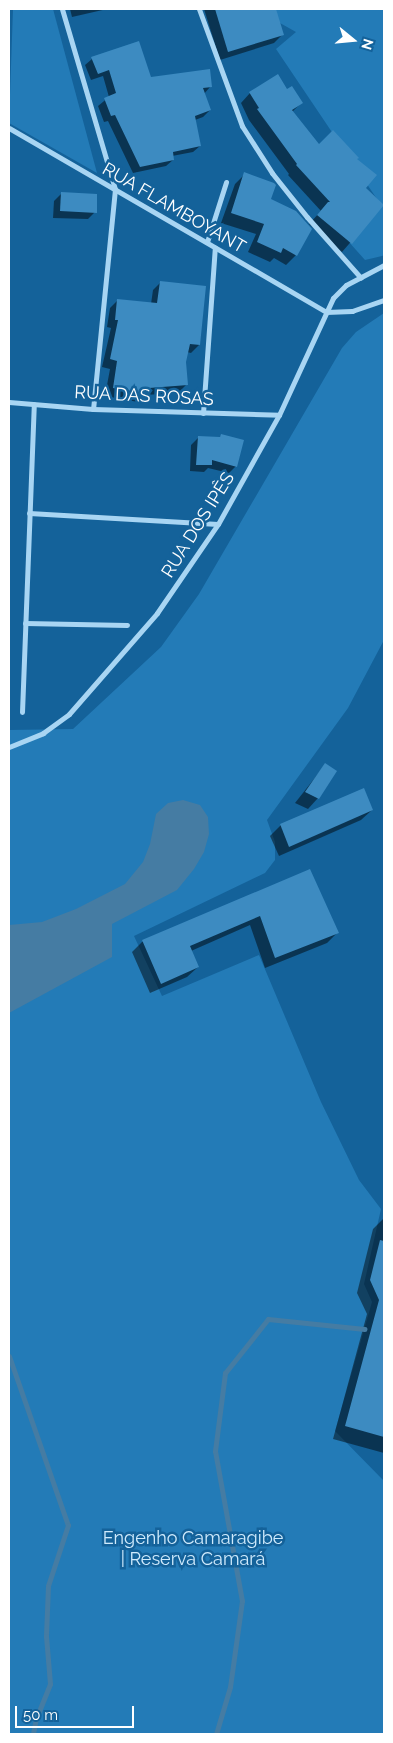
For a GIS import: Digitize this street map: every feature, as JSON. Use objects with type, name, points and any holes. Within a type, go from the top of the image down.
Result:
[{"type":"street","points":[[62,9],[115,189],[93,409]]},
{"type":"street","points":[[199,9],[242,126],[272,173],[307,217],[361,278]]},
{"type":"street","name":"RUA FLAMBOYANT","points":[[9,128],[326,312]]},
{"type":"street","points":[[207,242],[226,182]]},
{"type":"street","points":[[203,413],[215,247]]},
{"type":"street","name":"RUA DOS IPÊS","points":[[9,747],[42,733],[68,714],[157,613],[218,524],[279,415],[333,298],[346,285],[384,265]]},
{"type":"street","points":[[326,312],[352,311],[384,300]]},
{"type":"street","name":"RUA DAS ROSAS","points":[[9,402],[93,409],[279,415]]},
{"type":"street","points":[[22,712],[34,404]]},
{"type":"street","points":[[29,513],[218,524]]},
{"type":"street","points":[[25,623],[127,625]]},
{"type":"green space","points":[[13,9],[53,9],[97,173],[9,123]]},
{"type":"green space","points":[[255,9],[384,9],[384,255],[365,260],[348,241],[381,205],[276,49],[296,32]]},
{"type":"green space","name":"Engenho Camaragibe | Reserva Camará","points":[[384,313],[384,640],[348,708],[267,820],[275,842],[275,860],[265,873],[134,936],[162,996],[259,955],[321,1102],[359,1180],[381,1209],[364,1284],[372,1302],[335,1431],[384,1481],[384,1734],[9,1734],[9,730],[73,729],[161,647],[199,594],[342,348],[356,332]]},
{"type":"shaded area","points":[[183,800],[200,805],[208,817],[209,834],[204,852],[194,869],[177,890],[112,924],[112,957],[9,1013],[9,925],[42,922],[76,909],[125,884],[143,862],[150,844],[156,814],[168,803]]},
{"type":"building","points":[[215,9],[276,9],[284,35],[228,52]]},
{"type":"building","points":[[139,41],[151,77],[210,69],[212,87],[203,88],[211,110],[195,116],[201,146],[173,152],[174,160],[140,167],[115,115],[111,116],[104,98],[116,93],[109,70],[98,74],[91,57]]},
{"type":"building","points":[[278,74],[287,89],[292,86],[303,103],[292,110],[319,144],[333,130],[359,158],[357,159],[377,175],[366,188],[384,205],[352,244],[317,215],[330,202],[296,165],[257,109],[259,108],[249,92]]},
{"type":"building","points":[[244,172],[274,183],[276,185],[271,199],[296,211],[312,229],[297,256],[283,248],[281,253],[257,242],[264,224],[231,213]]},
{"type":"building","points":[[61,192],[97,194],[97,213],[60,211]]},
{"type":"building","points":[[160,281],[206,286],[200,345],[190,344],[186,362],[188,385],[149,388],[148,394],[113,388],[117,361],[110,359],[118,320],[115,320],[117,299],[157,303]]},
{"type":"building","points":[[221,434],[244,440],[237,467],[212,460],[212,465],[196,465],[198,436],[220,437]]},
{"type":"building","points":[[325,763],[337,771],[319,799],[305,792]]},
{"type":"building","points":[[364,788],[373,810],[289,847],[280,824]]},
{"type":"building","points":[[310,869],[339,933],[275,958],[260,916],[190,946],[199,967],[161,984],[142,940]]},
{"type":"building","points":[[380,1240],[384,1241],[384,1437],[345,1426],[379,1300],[370,1280]]},
{"type":"waterway","points":[[216,1734],[230,1687],[242,1601],[215,1451],[225,1373],[268,1319],[364,1329]]},
{"type":"waterway","points":[[9,1356],[68,1525],[48,1586],[46,1636],[50,1684],[36,1718],[33,1734]]}]
